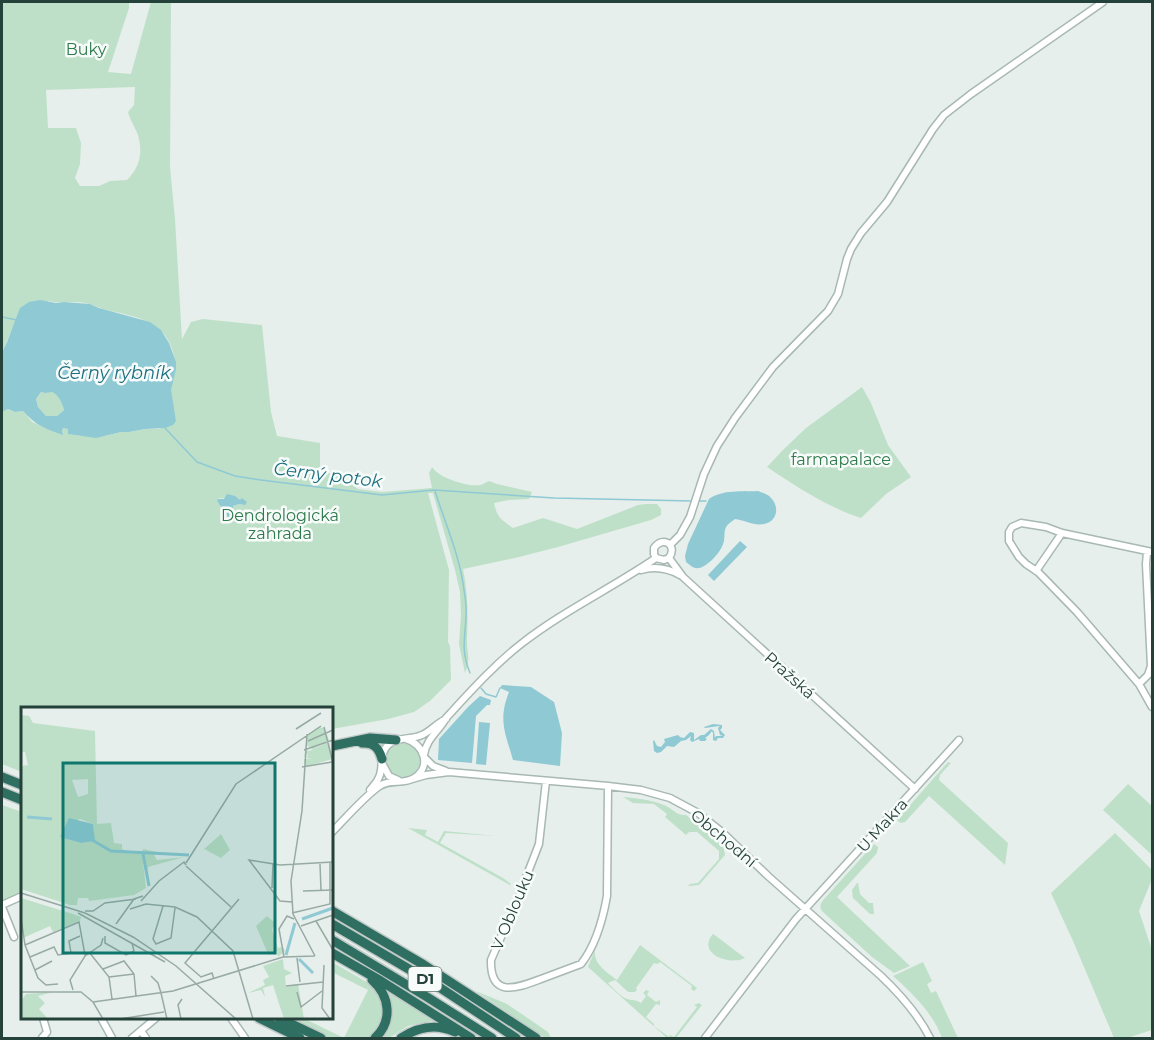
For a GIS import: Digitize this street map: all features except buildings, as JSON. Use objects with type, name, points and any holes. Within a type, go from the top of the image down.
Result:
[{"type":"highway","points":[[333,746],[370,738],[396,740]]},
{"type":"highway","points":[[333,746],[370,743],[377,748],[382,760]]},
{"type":"highway","points":[[2,777],[21,783]]},
{"type":"highway","points":[[2,792],[21,800]]},
{"type":"highway","points":[[333,912],[424,965],[536,1038]]},
{"type":"highway","name":"D1","points":[[333,925],[435,985],[516,1038]]},
{"type":"highway","name":"D1","points":[[333,941],[492,1038]]},
{"type":"highway","points":[[333,954],[471,1038]]},
{"type":"highway","points":[[353,966],[375,983],[387,1002],[387,1020],[382,1031],[375,1038]]},
{"type":"highway","points":[[263,1019],[300,1038]]},
{"type":"highway","points":[[282,1019],[321,1038]]},
{"type":"highway","points":[[401,1038],[419,1029],[433,1027],[448,1029],[471,1038]]},
{"type":"street","points":[[670,545],[682,532],[717,446],[773,367],[828,311],[838,294],[847,259],[855,242],[887,202],[944,115],[1103,2]]},
{"type":"street","points":[[1139,684],[1148,675],[1151,666],[1150,552],[1062,533],[1046,527],[1021,524],[1012,527],[1009,532],[1009,541],[1019,558],[1077,612],[1139,684],[1152,707]]},
{"type":"street","points":[[1036,572],[1062,533]]},
{"type":"street","points":[[663,542],[670,545],[672,551],[669,558],[661,560],[656,558],[653,550],[656,544],[663,542]]},
{"type":"street","points":[[333,831],[382,784],[412,779],[422,770],[426,745],[446,718],[495,665],[565,613],[656,558]]},
{"type":"street","name":"Pražská","points":[[669,558],[683,577],[915,789]]},
{"type":"street","points":[[634,573],[646,568],[659,568],[671,570],[683,577]]},
{"type":"street","points":[[365,798],[379,778],[386,748],[396,740],[423,735],[446,718]]},
{"type":"street","points":[[406,739],[417,744],[424,755]]},
{"type":"street","name":"U Makra","points":[[705,1038],[806,909],[959,740]]},
{"type":"street","name":"Obchodní","points":[[424,755],[433,766],[449,772]]},
{"type":"street","points":[[382,760],[389,776],[400,781]]},
{"type":"street","name":"Obchodní","points":[[412,779],[449,772],[608,786],[641,790],[670,798],[698,813],[731,840],[898,993],[913,1009],[930,1038]]},
{"type":"street","name":"V Oblouku","points":[[546,781],[539,844],[491,960],[494,979],[507,988],[519,987],[581,964],[588,955],[599,927],[607,896],[608,786]]},
{"type":"street","points":[[14,937],[2,906],[21,896]]},
{"type":"street","points":[[42,1038],[47,1032],[44,1019]]},
{"type":"street","points":[[102,1019],[112,1038]]},
{"type":"street","points":[[132,1038],[154,1019]]},
{"type":"street","points":[[232,1019],[245,1038]]},
{"type":"street","points":[[141,1031],[147,1038]]},
{"type":"green space","points":[[2,2],[129,2],[108,72],[131,74],[151,2],[171,2],[170,167],[182,339],[191,322],[203,319],[262,325],[271,412],[277,436],[320,443],[320,470],[343,477],[358,489],[382,492],[432,488],[429,473],[432,467],[441,475],[461,483],[480,485],[489,481],[532,492],[529,499],[494,503],[500,518],[513,528],[543,518],[577,529],[646,504],[657,504],[661,509],[661,515],[651,520],[558,547],[463,569],[466,587],[468,660],[465,673],[459,644],[460,592],[433,493],[428,493],[449,570],[448,642],[451,680],[430,701],[414,712],[333,729],[333,707],[21,707],[21,772],[2,764],[2,412],[8,409],[15,412],[23,411],[32,422],[63,434],[63,428],[68,429],[69,434],[81,436],[105,436],[121,432],[159,429],[176,421],[171,393],[175,365],[172,348],[160,329],[141,319],[79,302],[48,301],[13,327],[2,352]],"holes":[[[135,87],[134,105],[128,112],[139,142],[140,154],[135,170],[127,180],[110,181],[99,186],[80,186],[75,178],[80,164],[81,143],[76,128],[48,128],[46,90]],[[219,498],[240,500],[243,505],[233,506],[235,513],[244,516],[240,519],[229,519],[217,501]]]},
{"type":"green space","name":"farmapalace","points":[[862,387],[888,445],[911,477],[886,494],[861,518],[824,502],[767,467],[806,428]]},
{"type":"green space","points":[[53,391],[59,397],[64,410],[57,416],[46,416],[38,407],[36,399],[41,392]]},
{"type":"green space","points":[[403,743],[415,748],[420,760],[415,772],[403,777],[391,772],[386,760],[391,748]]},
{"type":"green space","points":[[948,762],[951,763],[940,775],[939,780],[1008,843],[1005,865],[929,796],[905,822],[901,823],[897,820]]},
{"type":"green space","points":[[1128,784],[1152,806],[1152,855],[1103,810]]},
{"type":"green space","points":[[623,797],[654,802],[686,815],[723,845],[725,855],[699,885],[688,886],[698,883],[719,859],[719,851],[697,832],[689,832],[686,835],[665,817],[667,814],[654,804],[633,803]]},
{"type":"green space","points":[[2,805],[21,812],[21,892],[2,901]]},
{"type":"green space","points":[[408,828],[427,830],[425,835],[438,842],[444,831],[496,836],[446,833],[440,843],[511,884],[510,885]]},
{"type":"green space","points":[[1115,833],[1152,870],[1152,879],[1139,911],[1152,950],[1152,1030],[1127,1038],[1114,1038],[1051,893]]},
{"type":"green space","points":[[874,844],[878,847],[877,853],[837,897],[910,966],[894,973],[872,957],[821,908],[824,900]]},
{"type":"green space","points":[[857,883],[860,894],[869,903],[873,903],[874,914],[870,914],[853,898],[852,890]]},
{"type":"green space","points":[[713,934],[745,958],[731,960],[717,956],[709,947]]},
{"type":"green space","points":[[640,945],[697,988],[694,991],[691,989],[692,986],[660,962],[654,963],[635,992],[628,992],[615,980],[608,983],[627,999],[641,1003],[646,996],[643,993],[646,990],[649,991],[647,995],[656,1002],[660,1000],[660,1005],[656,1004],[646,1017],[669,1037],[670,1035],[674,1037],[697,1007],[694,1005],[699,1003],[702,1005],[676,1038],[667,1038],[588,967],[595,950],[598,964],[617,980]]},
{"type":"green space","points":[[923,962],[932,981],[927,984],[931,993],[936,991],[958,1038],[942,1038],[928,1012],[893,976]]},
{"type":"green space","points":[[333,963],[370,984],[383,1000],[382,1023],[371,1038],[344,1038],[368,990],[333,972]]},
{"type":"green space","points":[[476,991],[507,1004],[548,1032],[551,1038],[545,1038]]},
{"type":"green space","points":[[390,993],[433,1019],[408,1026],[389,1038],[383,1038],[392,1017]]},
{"type":"green space","points":[[289,1019],[305,1019],[344,1038],[329,1038]]},
{"type":"water","name":"Černý rybník","points":[[40,300],[90,304],[150,322],[161,330],[176,362],[171,390],[176,421],[173,425],[96,438],[68,434],[68,429],[63,428],[63,435],[57,433],[36,423],[23,411],[15,412],[8,409],[2,412],[2,352],[20,308],[29,302]],"holes":[[[41,392],[54,393],[64,410],[57,416],[46,416],[38,407],[36,399]]]},
{"type":"water","points":[[758,491],[768,496],[776,506],[776,514],[772,520],[768,523],[753,524],[735,519],[726,527],[722,547],[710,562],[697,568],[686,562],[688,544],[709,499],[726,492]]},
{"type":"water","points":[[227,494],[240,500],[242,498],[247,502],[245,505],[233,506],[237,513],[246,511],[241,521],[236,523],[229,519],[217,501],[224,499]]},
{"type":"water","points":[[740,541],[747,547],[714,581],[708,575]]},
{"type":"water","points":[[502,685],[531,687],[554,702],[562,733],[560,766],[513,760],[503,718],[509,692],[500,688]]},
{"type":"water","points":[[480,696],[491,700],[490,705],[487,705],[476,716],[472,763],[438,760],[439,739]]},
{"type":"water","points":[[479,722],[490,723],[486,765],[476,764]]},
{"type":"water","points":[[713,724],[722,725],[720,730],[725,735],[723,738],[713,740],[712,731],[705,741],[699,739],[692,742],[691,736],[674,747],[667,746],[657,753],[654,751],[654,740],[657,746],[661,747],[665,742],[664,739],[678,735],[684,738],[690,732],[694,733],[694,740],[711,729],[714,731],[715,738],[723,736],[720,735],[718,728],[720,726],[704,727]]},
{"type":"waterway","name":"Černý potok","points":[[2,317],[17,320]]},
{"type":"waterway","name":"Černý potok","points":[[165,428],[197,462],[235,476],[261,480],[382,495],[434,490],[554,498],[693,501]]},
{"type":"waterway","points":[[435,491],[462,577],[466,606],[464,647],[470,673]]},
{"type":"waterway","name":"Černý potok","points":[[698,501],[706,501]]},
{"type":"waterway","points":[[481,688],[486,694],[496,697],[500,688]]},
{"type":"park label","name":"Buky","points":[[86,49]]},
{"type":"park label","name":"Dendrologická zahrada","points":[[280,524]]}]
